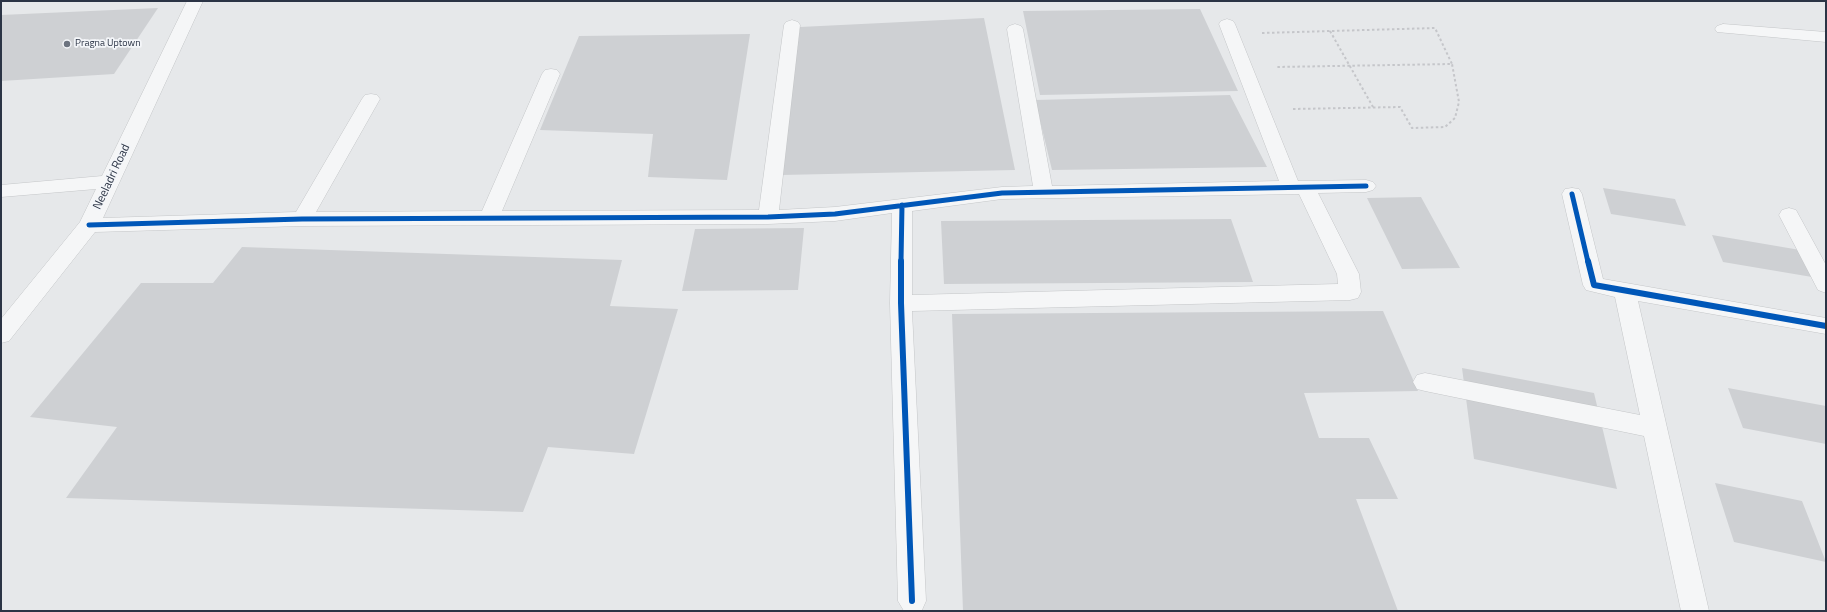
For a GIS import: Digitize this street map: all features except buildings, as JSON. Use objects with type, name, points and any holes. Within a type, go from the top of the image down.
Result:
[{"type":"street","name":"Neeladri Road","points":[[1,335],[89,225],[195,1]]},
{"type":"street","points":[[901,303],[1350,292],[1348,274],[1298,187],[1243,69],[1227,24]]},
{"type":"street","points":[[768,217],[792,25]]},
{"type":"street","points":[[1015,29],[1044,193]]},
{"type":"street","points":[[1723,29],[1826,37]]},
{"type":"street","points":[[489,219],[551,74]]},
{"type":"street","points":[[302,219],[371,99]]},
{"type":"street","points":[[1,191],[110,182]]},
{"type":"street","points":[[89,225],[302,219],[768,217],[835,214],[1002,193],[1366,186]]},
{"type":"street","points":[[1572,194],[1594,285],[1826,326]]},
{"type":"street","points":[[902,205],[901,303],[912,601]]},
{"type":"street","points":[[1789,215],[1826,285]]},
{"type":"street","points":[[1625,291],[1695,611]]},
{"type":"street","points":[[1425,382],[1654,428]]},
{"type":"path","points":[[1259,33],[1435,28],[1452,64],[1459,102],[1455,118],[1445,127],[1412,128],[1400,107],[1292,109]]},
{"type":"path","points":[[1330,31],[1373,108]]},
{"type":"path","points":[[1243,69],[1452,64]]},
{"type":"cycle path","points":[[89,225],[302,219],[768,217],[835,214],[1002,193],[1366,186]]},
{"type":"cycle path","points":[[1572,194],[1594,285],[1826,326]]},
{"type":"cycle path","points":[[902,205],[901,303],[912,601]]},
{"type":"place","name":"Pragna Uptown","points":[[67,44]]}]
